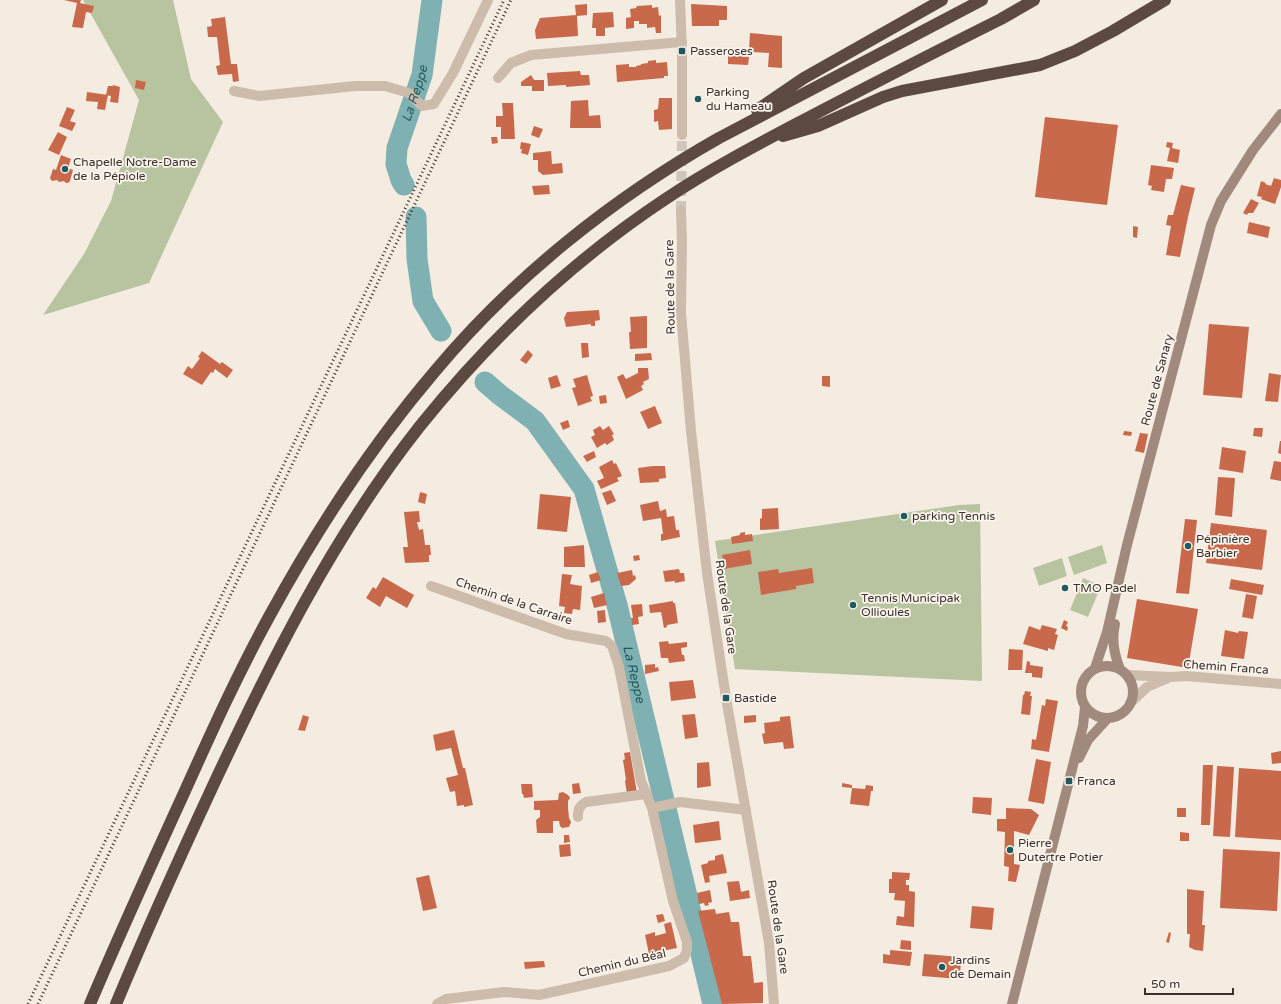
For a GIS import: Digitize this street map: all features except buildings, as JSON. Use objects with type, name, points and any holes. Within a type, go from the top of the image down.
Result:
[{"type":"highway","points":[[719,138],[804,78],[942,0]]},
{"type":"highway","points":[[90,1004],[131,908],[220,714],[269,616],[310,545],[341,497],[406,407],[442,363],[503,299],[542,263],[593,221],[689,155],[982,0]]},
{"type":"highway","points":[[116,1004],[153,917],[236,736],[291,626],[319,578],[388,469],[451,388],[493,344],[562,278],[621,230],[666,198],[712,169],[759,143],[1034,0]]},
{"type":"highway","points":[[759,143],[818,126],[883,97],[902,91],[1040,65],[1074,51],[1113,31],[1165,0]]},
{"type":"main road","name":"Route de Sanary","points":[[1012,1004],[1083,726],[1085,707],[1081,699],[1080,690],[1088,673],[1095,668],[1107,632],[1127,545],[1211,225],[1225,195],[1253,150],[1281,114]]},
{"type":"main road","name":"Route de Sanary","points":[[1070,777],[1088,740],[1108,718],[1117,716],[1124,712],[1133,697],[1131,680],[1123,672],[1114,652],[1113,633],[1139,524],[1217,226],[1227,202],[1260,151],[1281,125]]},
{"type":"main road","points":[[1095,668],[1113,666],[1123,672]]},
{"type":"main road","points":[[1085,707],[1091,713],[1099,717],[1108,718]]},
{"type":"street","points":[[234,91],[260,96],[355,86],[385,86],[409,93],[422,106],[434,104],[453,73],[488,0]]},
{"type":"street","points":[[680,0],[682,42],[682,135]]},
{"type":"street","points":[[498,78],[511,63],[531,55],[682,42]]},
{"type":"street","name":"Route de la Gare","points":[[681,211],[681,313],[691,431],[707,572],[726,698],[769,943],[774,1004]]},
{"type":"street","name":"Chemin de la Carraire","points":[[431,586],[566,634],[606,641],[612,646],[619,667],[641,782],[652,808]]},
{"type":"street","name":"Chemin Franca","points":[[1123,672],[1170,677],[1186,676],[1281,684]]},
{"type":"street","name":"Chemin Franca","points":[[1130,703],[1147,687],[1170,677]]},
{"type":"street","points":[[578,817],[578,810],[581,805],[586,802],[646,794]]},
{"type":"street","points":[[652,808],[680,802],[746,810]]},
{"type":"street","name":"Chemin du Béal","points":[[437,1004],[446,999],[504,992],[531,995],[543,994],[669,966],[680,961],[686,954],[687,942],[673,901],[652,808]]},
{"type":"green space","points":[[83,0],[173,0],[191,79],[223,122],[149,283],[43,315],[84,254],[111,201],[139,100]]},
{"type":"green space","name":"Tennis Municipak Ollioules","points":[[980,504],[982,681],[735,669],[715,541],[959,505]]},
{"type":"green space","points":[[1102,545],[1107,563],[1074,575],[1068,557]]},
{"type":"green space","points":[[1062,558],[1067,576],[1039,586],[1033,568]]},
{"type":"green space","points":[[1083,578],[1101,586],[1088,617],[1070,610]]},
{"type":"waterway","name":"La Reppe","points":[[404,185],[396,164],[397,148],[422,75],[432,0]]},
{"type":"waterway","name":"La Reppe","points":[[416,217],[417,259],[423,301],[441,331]]},
{"type":"waterway","name":"La Reppe","points":[[485,382],[535,421],[584,489],[617,605],[713,1004]]},
{"type":"tunnel","points":[[681,211],[682,135]]},
{"type":"railway","points":[[28,1004],[504,0]]},
{"type":"railway","points":[[38,1004],[511,0]]},
{"type":"place","name":"Passeroses","points":[[682,51]]},
{"type":"place","name":"Parking du Hameau","points":[[698,99]]},
{"type":"place","name":"Chapelle Notre-Dame de la Pépiole","points":[[65,169]]},
{"type":"place","name":"parking Tennis","points":[[904,516]]},
{"type":"place","name":"Pépinière Barbier","points":[[1188,546]]},
{"type":"place","name":"TMO Padel","points":[[1065,588]]},
{"type":"place","name":"Tennis Municipak Ollioules","points":[[853,605]]},
{"type":"place","name":"Bastide","points":[[726,698]]},
{"type":"place","name":"Franca","points":[[1069,781]]},
{"type":"place","name":"Pierre Dutertre Potier","points":[[1010,850]]},
{"type":"place","name":"Jardins de Demain","points":[[942,967]]}]
